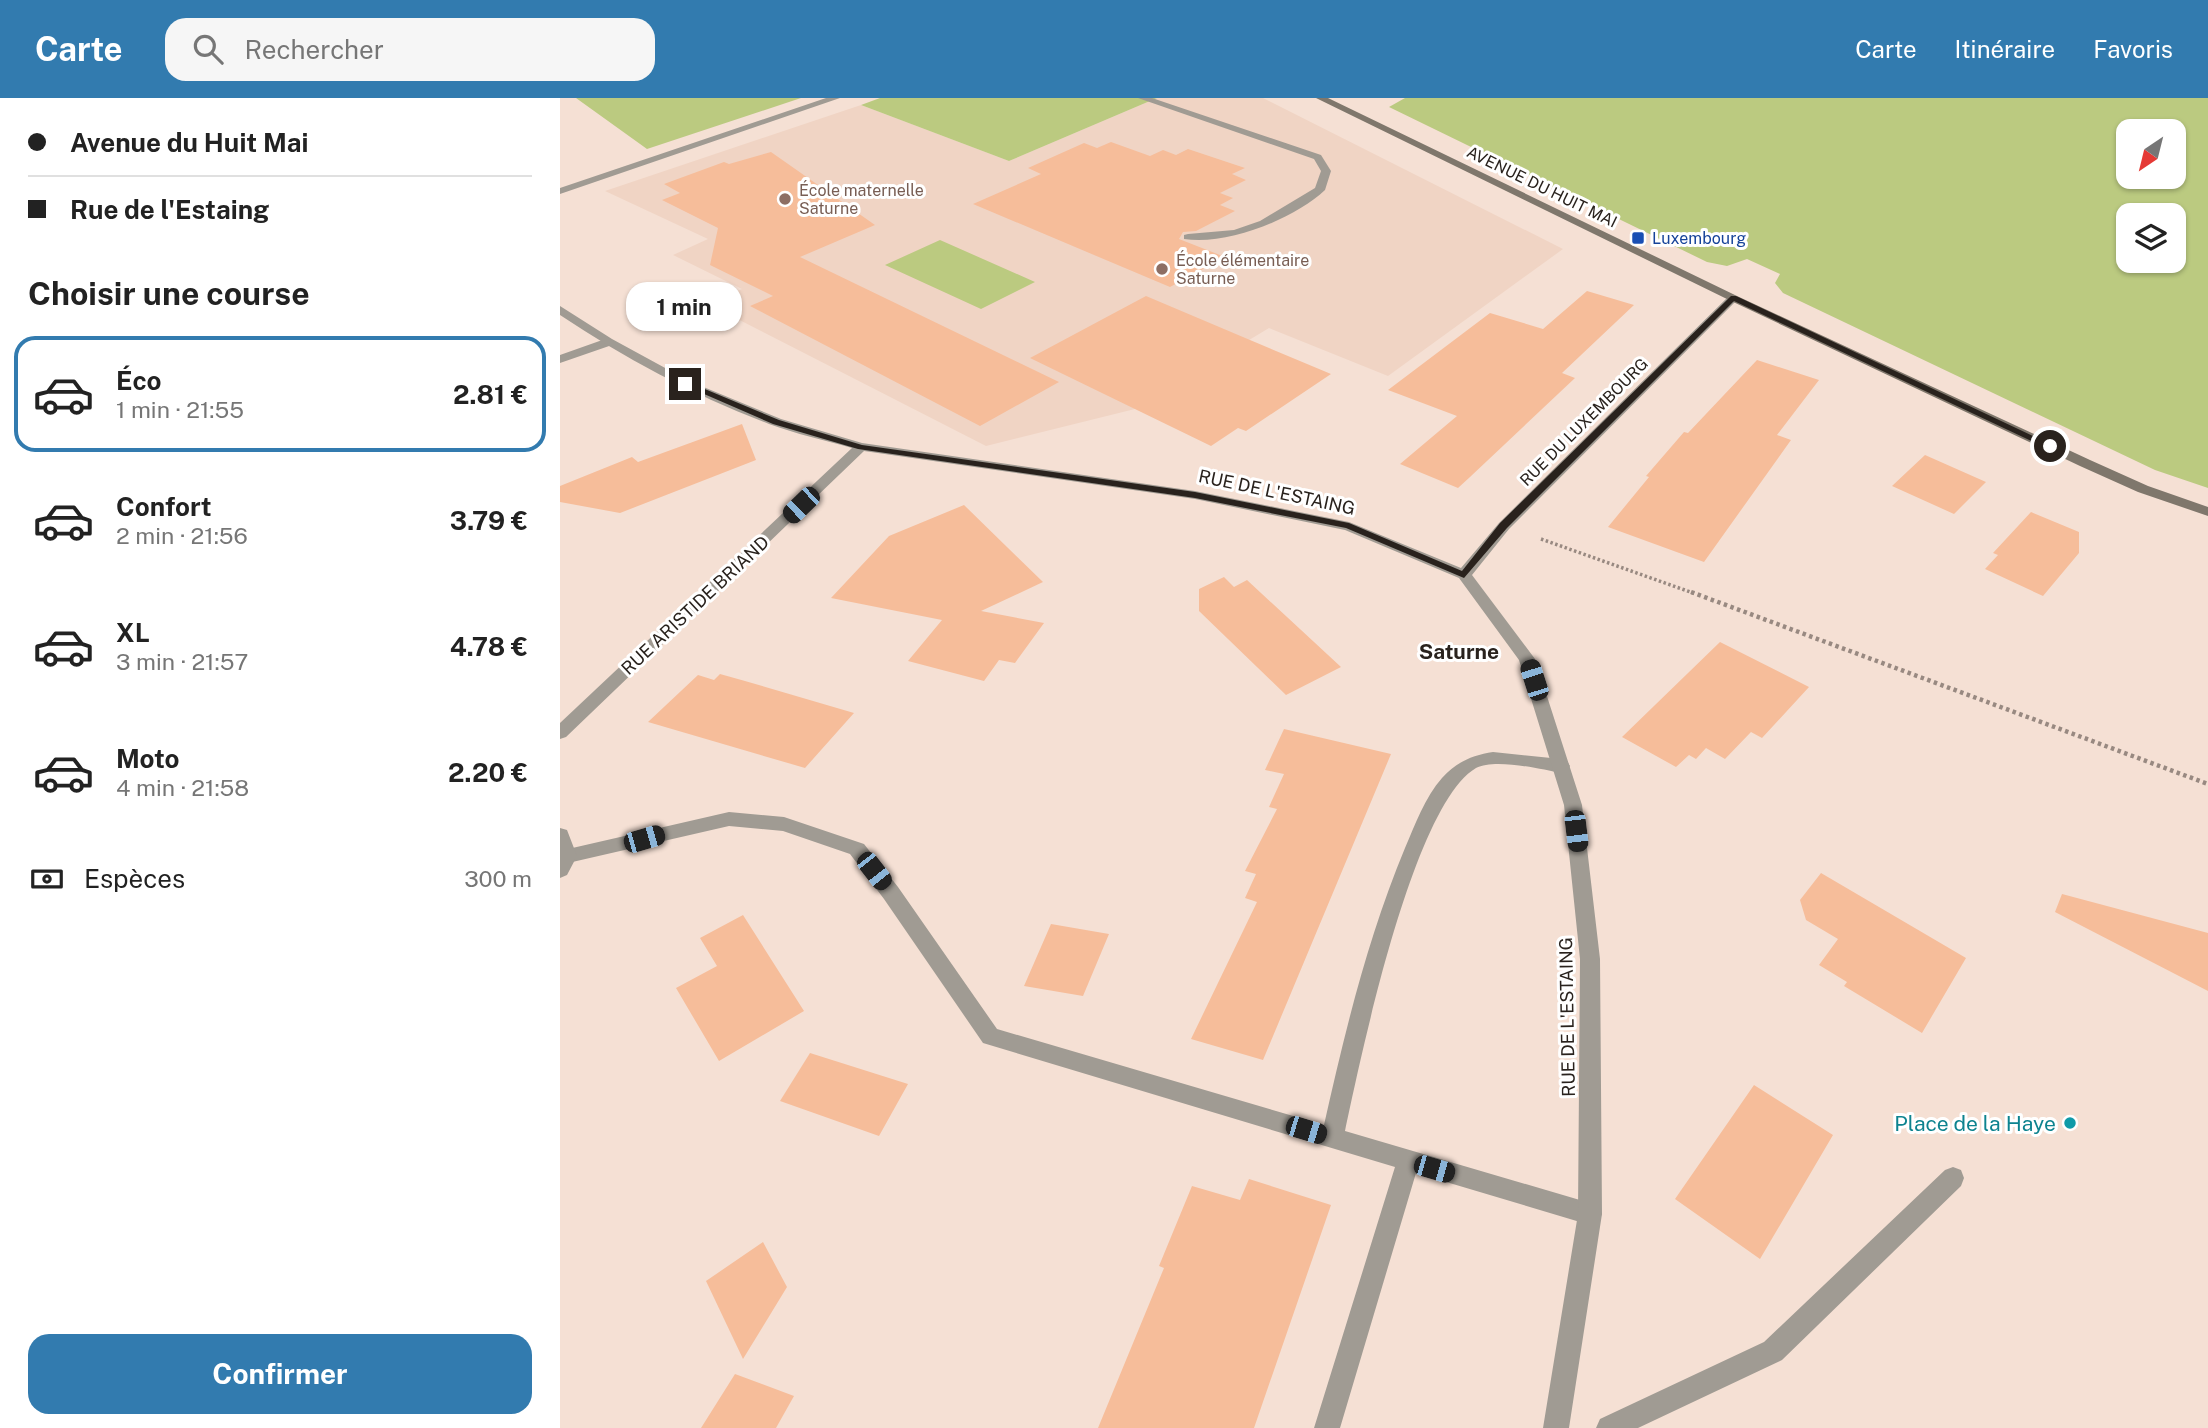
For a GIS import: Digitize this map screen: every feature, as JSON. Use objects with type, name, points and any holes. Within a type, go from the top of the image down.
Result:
[{"type":"main road","name":"AVENUE DU HUIT MAI","points":[[1321,98],[1733,298],[2085,463],[2143,489],[2208,513]]},
{"type":"street","points":[[560,191],[835,98]]},
{"type":"street","points":[[1143,98],[1318,156],[1326,171],[1320,190],[1264,223],[1236,233],[1188,237]]},
{"type":"street","name":"RUE DU LUXEMBOURG","points":[[1464,575],[1504,526],[1733,298]]},
{"type":"street","name":"RUE DE L'ESTAING","points":[[560,310],[608,342],[685,384],[765,418],[861,447],[1195,495],[1349,526],[1464,575],[1527,659],[1573,805],[1590,959],[1590,1214],[1556,1428]]},
{"type":"street","points":[[560,359],[608,342]]},
{"type":"street","name":"RUE ARISTIDE BRIAND","points":[[560,733],[861,447]]},
{"type":"street","points":[[1332,1138],[1357,1027],[1396,893],[1449,778],[1470,763],[1499,758],[1561,766]]},
{"type":"street","points":[[560,835],[564,863],[729,819],[784,824],[857,849],[891,893],[990,1036],[1590,1214]]},
{"type":"street","points":[[1328,1428],[1408,1161]]},
{"type":"street","points":[[1609,1428],[1773,1351],[1953,1178]]},
{"type":"path","points":[[1504,526],[1749,612],[2208,784]]},
{"type":"shaded area","name":"École élémentaire Saturne","points":[[1157,98],[1263,98],[1563,249],[1388,376],[1269,328],[1135,409],[986,446],[708,304],[742,289],[673,255],[708,239],[605,191],[861,105],[1009,161]]},
{"type":"green space","points":[[576,98],[801,98],[647,149]]},
{"type":"green space","points":[[880,98],[1157,98],[1009,161],[861,105]]},
{"type":"green space","points":[[1405,98],[2208,98],[2208,488],[2155,470],[1783,293],[1775,283],[1780,274],[1747,259],[1727,266],[1707,262],[1389,107]]},
{"type":"green space","points":[[940,240],[1035,282],[981,309],[885,265]]},
{"type":"building","points":[[1111,142],[1150,156],[1163,150],[1176,155],[1188,149],[1245,168],[1232,174],[1246,180],[1220,193],[1233,198],[1220,205],[1235,211],[1196,231],[1183,232],[1179,239],[1225,257],[1170,287],[973,204],[1041,174],[1028,168],[1084,143],[1097,148]]},
{"type":"building","points":[[771,152],[875,225],[800,257],[1059,382],[980,426],[750,306],[773,296],[710,265],[718,228],[662,200],[680,193],[664,184],[724,162],[729,164]]},
{"type":"building","points":[[1587,291],[1634,305],[1562,373],[1575,378],[1470,477],[1458,488],[1400,464],[1457,416],[1388,390],[1490,313],[1543,329]]},
{"type":"building","points":[[1146,296],[1331,374],[1246,431],[1238,428],[1211,446],[1030,358]]},
{"type":"building","points":[[1757,360],[1819,380],[1777,435],[1791,440],[1704,562],[1608,527],[1649,477],[1646,476],[1684,432],[1688,433]]},
{"type":"building","points":[[742,424],[756,460],[620,513],[560,502],[560,486],[632,457],[638,462]]},
{"type":"building","points":[[1925,455],[1986,482],[1954,514],[1892,486]]},
{"type":"building","points":[[964,505],[1043,582],[981,611],[1044,623],[1015,663],[999,660],[984,681],[908,661],[942,620],[831,598],[889,536]]},
{"type":"building","points":[[2031,512],[2079,532],[2079,553],[2043,596],[1985,569],[1998,555],[1993,553]]},
{"type":"building","points":[[1224,577],[1234,587],[1247,580],[1341,667],[1286,695],[1199,611],[1199,589]]},
{"type":"building","points":[[1720,642],[1809,687],[1762,738],[1751,732],[1725,759],[1706,748],[1696,759],[1689,755],[1676,767],[1622,737]]},
{"type":"building","points":[[720,674],[854,713],[805,768],[648,722],[698,675],[714,680]]},
{"type":"building","points":[[1284,729],[1391,754],[1263,1060],[1191,1039],[1257,902],[1245,898],[1256,874],[1245,871],[1277,809],[1269,807],[1284,774],[1265,770]]},
{"type":"building","points":[[1821,873],[1966,958],[1922,1033],[1844,986],[1847,982],[1819,965],[1838,939],[1806,920],[1800,900]]},
{"type":"building","points":[[2062,894],[2208,933],[2208,991],[2055,912]]},
{"type":"building","points":[[743,915],[804,1011],[719,1061],[676,988],[717,966],[700,938]]},
{"type":"building","points":[[1051,924],[1109,934],[1083,996],[1024,986]]},
{"type":"building","points":[[810,1053],[908,1084],[879,1136],[780,1101]]},
{"type":"building","points":[[1754,1085],[1833,1135],[1760,1259],[1675,1199]]},
{"type":"building","points":[[1249,1179],[1331,1205],[1254,1428],[1098,1428],[1164,1268],[1159,1266],[1192,1186],[1240,1200]]},
{"type":"building","points":[[763,1242],[787,1287],[743,1359],[706,1281]]},
{"type":"building","points":[[735,1374],[794,1396],[776,1428],[701,1428]]},
{"type":"place","name":"École maternelle Saturne","points":[[785,199]]},
{"type":"place","name":"Luxembourg","points":[[1638,238]]},
{"type":"place","name":"École élémentaire Saturne","points":[[1162,269]]},
{"type":"place","name":"Place de la Haye","points":[[2070,1123]]},
{"type":"district","name":"Saturne","points":[[1459,651]]},
{"type":"route","points":[[685,384],[776,422],[888,453],[1195,495],[1349,526],[1464,575],[1504,526],[1733,298],[2050,446]]}]
